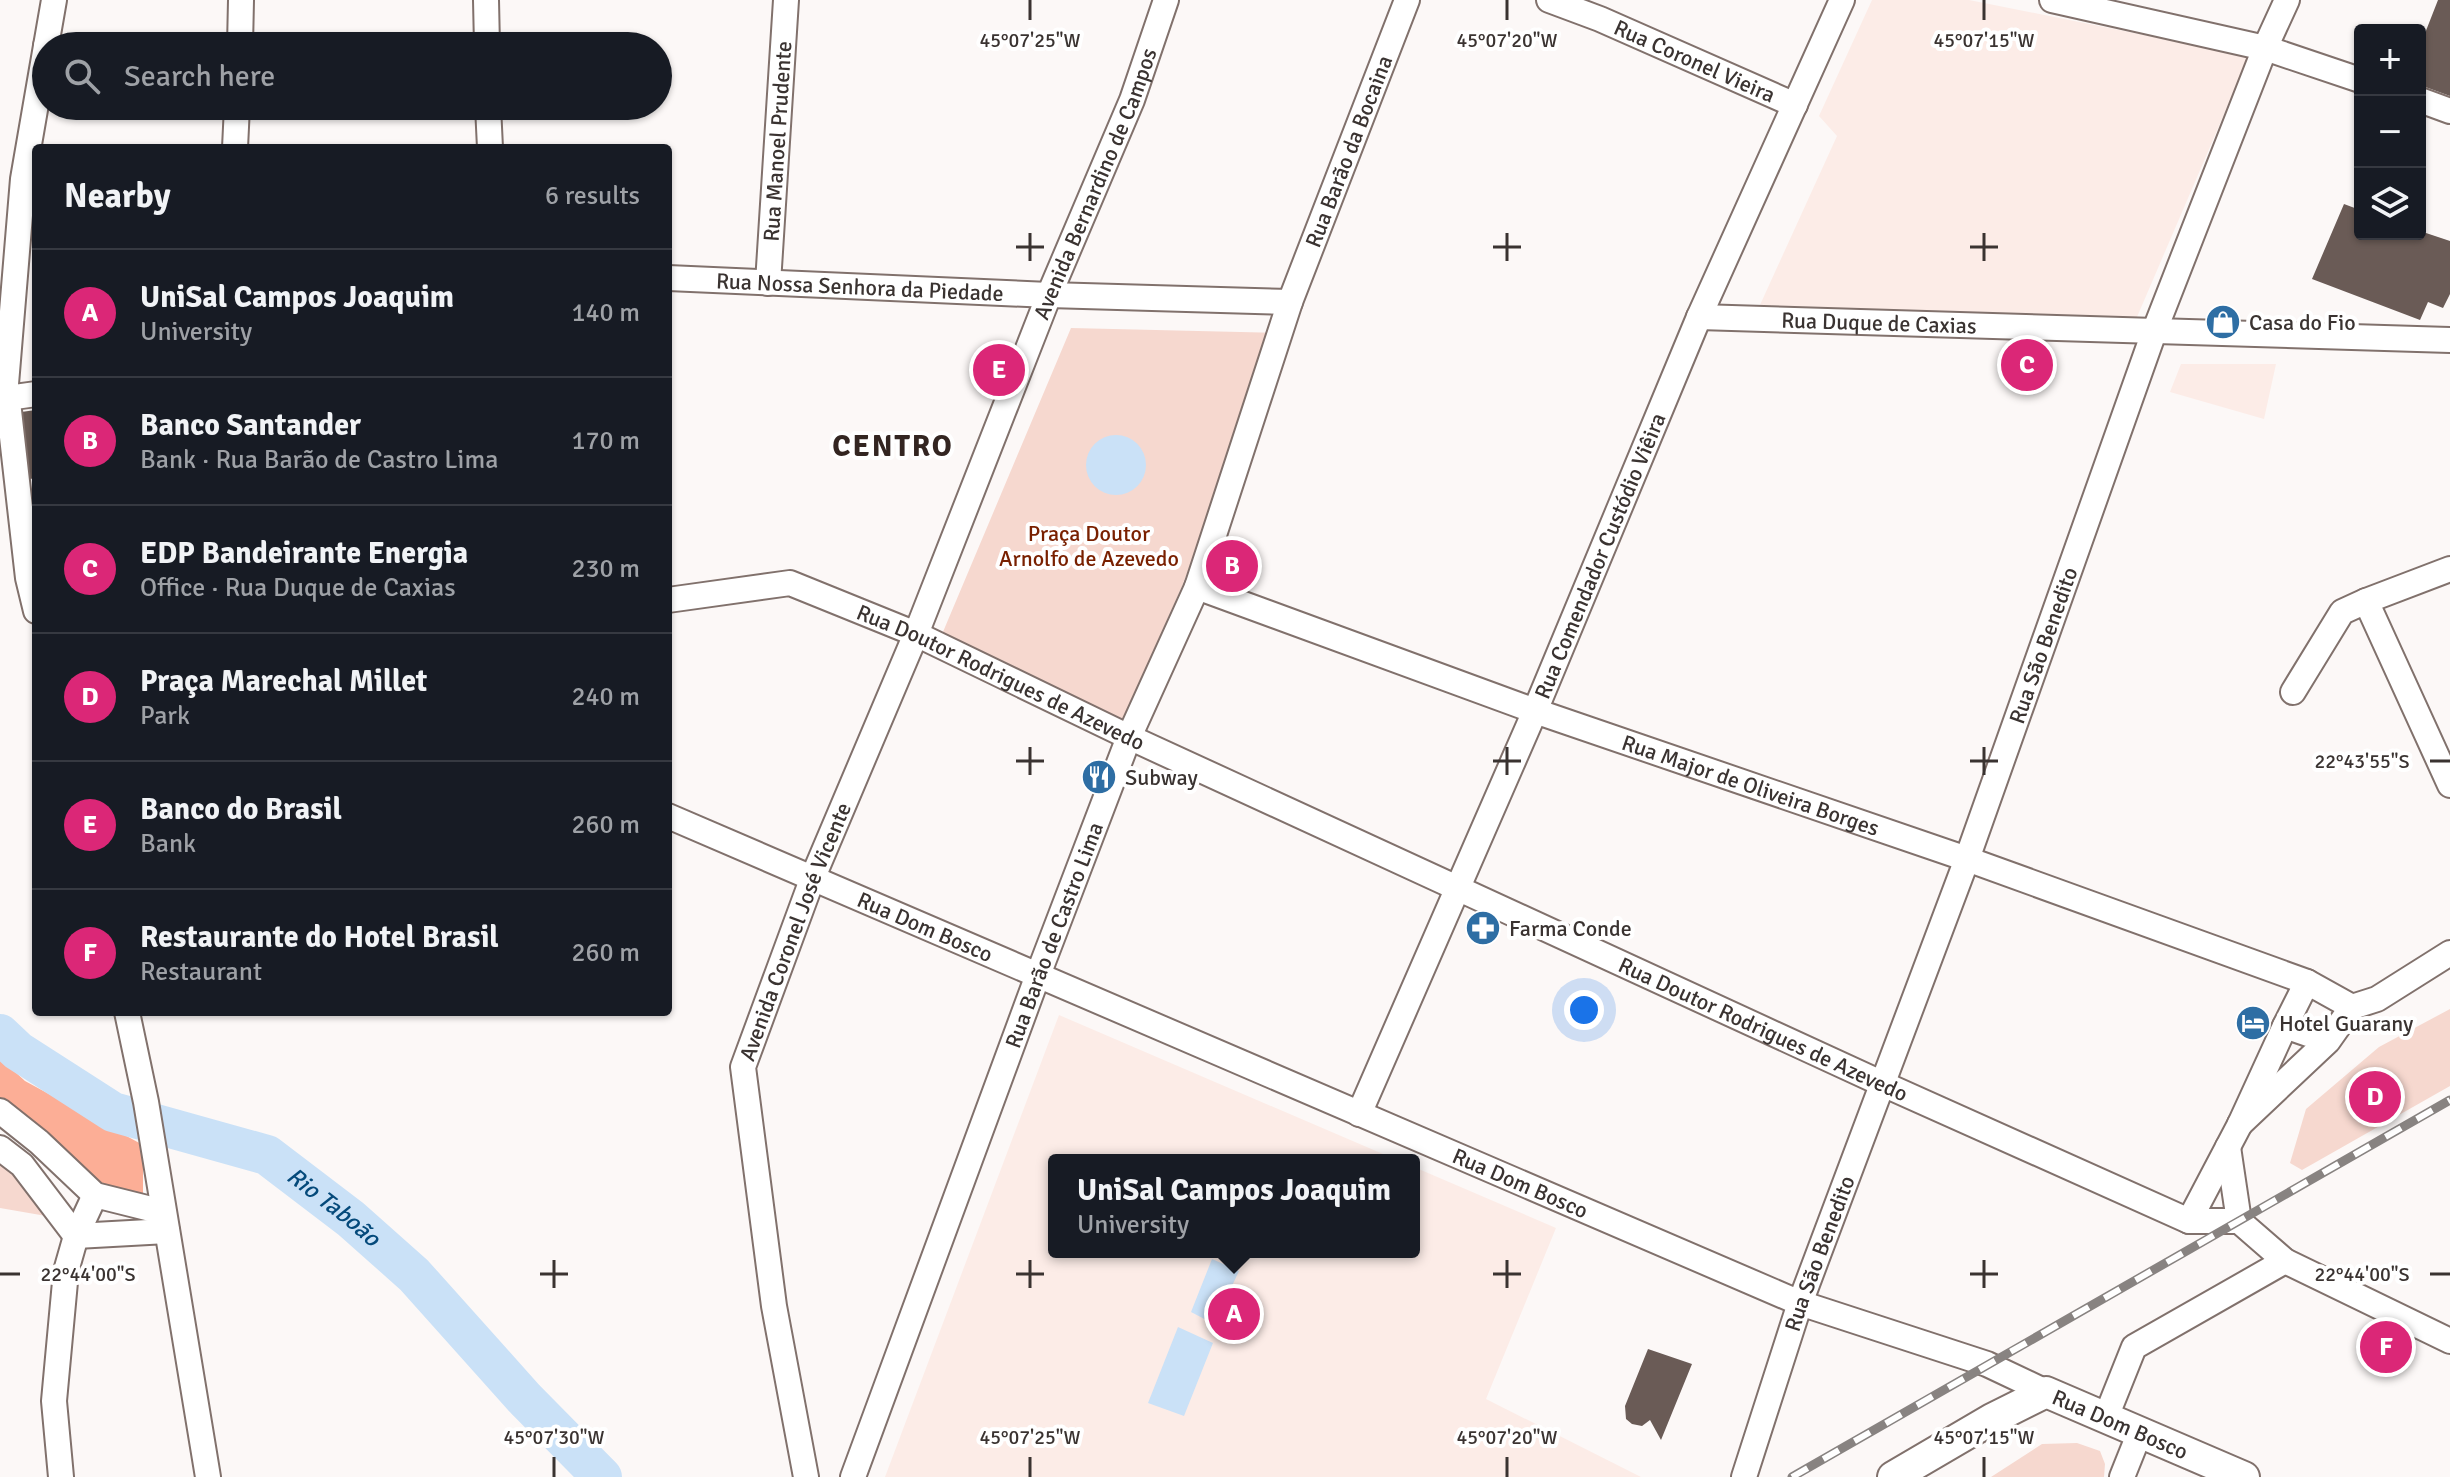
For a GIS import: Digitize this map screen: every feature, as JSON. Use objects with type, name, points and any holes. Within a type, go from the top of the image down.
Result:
[{"type":"main road","name":"Rua Dom Bosco","points":[[2046,1392],[2244,1477]]},
{"type":"main road","points":[[1893,1477],[1992,1419],[2046,1392]]},
{"type":"street","points":[[48,32],[54,0]]},
{"type":"street","points":[[240,32],[241,0]]},
{"type":"street","points":[[486,0],[487,32]]},
{"type":"street","name":"Rua Manoel Prudente","points":[[768,283],[786,0]]},
{"type":"street","name":"Avenida Bernardino de Campos","points":[[916,634],[1049,295],[1132,100],[1166,0]]},
{"type":"street","name":"Rua Barão da Bocaina","points":[[1290,302],[1407,0]]},
{"type":"street","name":"Rua Coronel Vieira","points":[[1549,0],[1603,10],[1795,105]]},
{"type":"street","name":"Rua Comendador Custódio Viêira","points":[[1359,1114],[1535,711],[1699,317],[1842,0]]},
{"type":"street","points":[[2052,0],[2265,48],[2354,78]]},
{"type":"street","name":"Rua São Benedito","points":[[1744,1477],[1800,1303],[1967,859],[2154,332],[2265,48],[2287,0]]},
{"type":"street","points":[[32,100],[12,178],[28,217],[24,308],[3,392],[32,594]]},
{"type":"street","points":[[2426,102],[2450,111]]},
{"type":"street","points":[[235,144],[236,120]]},
{"type":"street","points":[[489,120],[490,144]]},
{"type":"street","name":"Rua Nossa Senhora da Piedade","points":[[672,278],[1290,302]]},
{"type":"street","name":"Rua Barão de Castro Lima","points":[[853,1477],[1129,737],[1197,587],[1290,302]]},
{"type":"street","name":"Rua Duque de Caxias","points":[[1699,317],[2450,340]]},
{"type":"street","points":[[3,392],[32,388]]},
{"type":"street","points":[[3,392],[32,394]]},
{"type":"street","points":[[2293,692],[2342,612],[2450,569]]},
{"type":"street","name":"Rua Doutor Rodrigues de Azevedo","points":[[672,599],[790,583],[916,634],[1129,737],[1883,1084],[2189,1221],[2239,1221]]},
{"type":"street","name":"Rua Major de Oliveira Borges","points":[[1197,587],[1535,711],[1967,859],[2307,982],[2352,1007]]},
{"type":"street","points":[[2366,601],[2450,785]]},
{"type":"street","name":"Avenida Coronel José Vicente","points":[[810,1475],[774,1306],[743,1067],[813,877],[916,634]]},
{"type":"street","name":"Rua Dom Bosco","points":[[672,818],[1800,1303],[1987,1364],[2046,1392]]},
{"type":"street","points":[[2240,1124],[2328,1041],[2352,1007],[2377,999],[2450,953]]},
{"type":"street","points":[[2189,1221],[2240,1124],[2307,982]]},
{"type":"street","points":[[128,1016],[146,1102],[208,1477]]},
{"type":"street","points":[[2285,1026],[2328,1041]]},
{"type":"street","points":[[0,1111],[39,1142],[95,1195],[165,1221]]},
{"type":"street","points":[[2228,1147],[2239,1221],[2285,1261],[2450,1341]]},
{"type":"street","points":[[0,1148],[22,1165],[76,1236]]},
{"type":"street","points":[[61,1477],[54,1401],[66,1271],[76,1236],[95,1195]]},
{"type":"street","points":[[76,1236],[165,1221]]},
{"type":"street","points":[[2106,1417],[2134,1347],[2285,1261]]},
{"type":"street","points":[[2122,1477],[2140,1432]]},
{"type":"shaded area","points":[[1872,0],[1969,0],[2249,56],[2134,324],[1760,305],[1837,136],[1819,116]]},
{"type":"shaded area","points":[[2181,364],[2276,364],[2264,419],[2170,392]]},
{"type":"shaded area","points":[[1059,1015],[1383,1154],[1048,1154],[1048,1258],[1420,1258],[1420,1170],[1556,1228],[1486,1399],[1641,1477],[885,1477]]},
{"type":"shaded area","points":[[0,1058],[25,1081],[143,1145],[143,1203],[107,1192],[0,1099]]},
{"type":"green space","name":"Praça Doutor Arnolfo de Azevedo","points":[[1071,328],[1278,333],[1183,584],[1121,723],[940,639]]},
{"type":"green space","points":[[2450,1009],[2450,1086],[2302,1170],[2290,1163],[2306,1109],[2379,1047]]},
{"type":"green space","points":[[0,1160],[58,1205],[52,1217],[0,1208]]},
{"type":"green space","points":[[2077,1443],[2100,1451],[2105,1464],[2104,1477],[1991,1477],[2042,1444]]},
{"type":"water","points":[[1116,435],[1138,443],[1146,465],[1138,487],[1116,495],[1094,487],[1086,465],[1094,443]]},
{"type":"water","points":[[1212,1259],[1239,1271],[1214,1324],[1191,1312]]},
{"type":"water","points":[[1178,1327],[1213,1343],[1184,1416],[1148,1403]]},
{"type":"building","points":[[2438,0],[2450,0],[2450,96],[2426,87],[2426,31]]},
{"type":"building","points":[[2344,204],[2354,208],[2354,240],[2426,240],[2426,233],[2450,241],[2450,294],[2443,308],[2428,302],[2420,320],[2312,279]]},
{"type":"building","points":[[32,411],[30,479],[21,412]]},
{"type":"building","points":[[1648,1349],[1692,1364],[1661,1440],[1650,1420],[1642,1426],[1626,1419],[1625,1406]]},
{"type":"waterway","name":"Rio Taboão","points":[[0,1034],[18,1051],[113,1112],[267,1155],[351,1219],[414,1275],[525,1399],[602,1477]]},
{"type":"railway","points":[[1792,1477],[2450,1100]]},
{"type":"place","name":"Casa do Fio","points":[[2223,322]]},
{"type":"place","name":"EDP Bandeirante Energia","points":[[2027,365]]},
{"type":"place","name":"Banco do Brasil","points":[[999,370]]},
{"type":"place","name":"Banco Santander","points":[[1232,566]]},
{"type":"place","name":"Subway","points":[[1099,777]]},
{"type":"place","name":"Farma Conde","points":[[1483,928]]},
{"type":"place","name":"Hotel Guarany","points":[[2253,1023]]},
{"type":"place","name":"Praça Marechal Millet","points":[[2375,1097]]},
{"type":"place","name":"UniSal Campos Joaquim","points":[[1234,1314]]},
{"type":"place","name":"Restaurante do Hotel Brasil","points":[[2386,1347]]},
{"type":"district","name":"CENTRO","points":[[893,446]]}]
